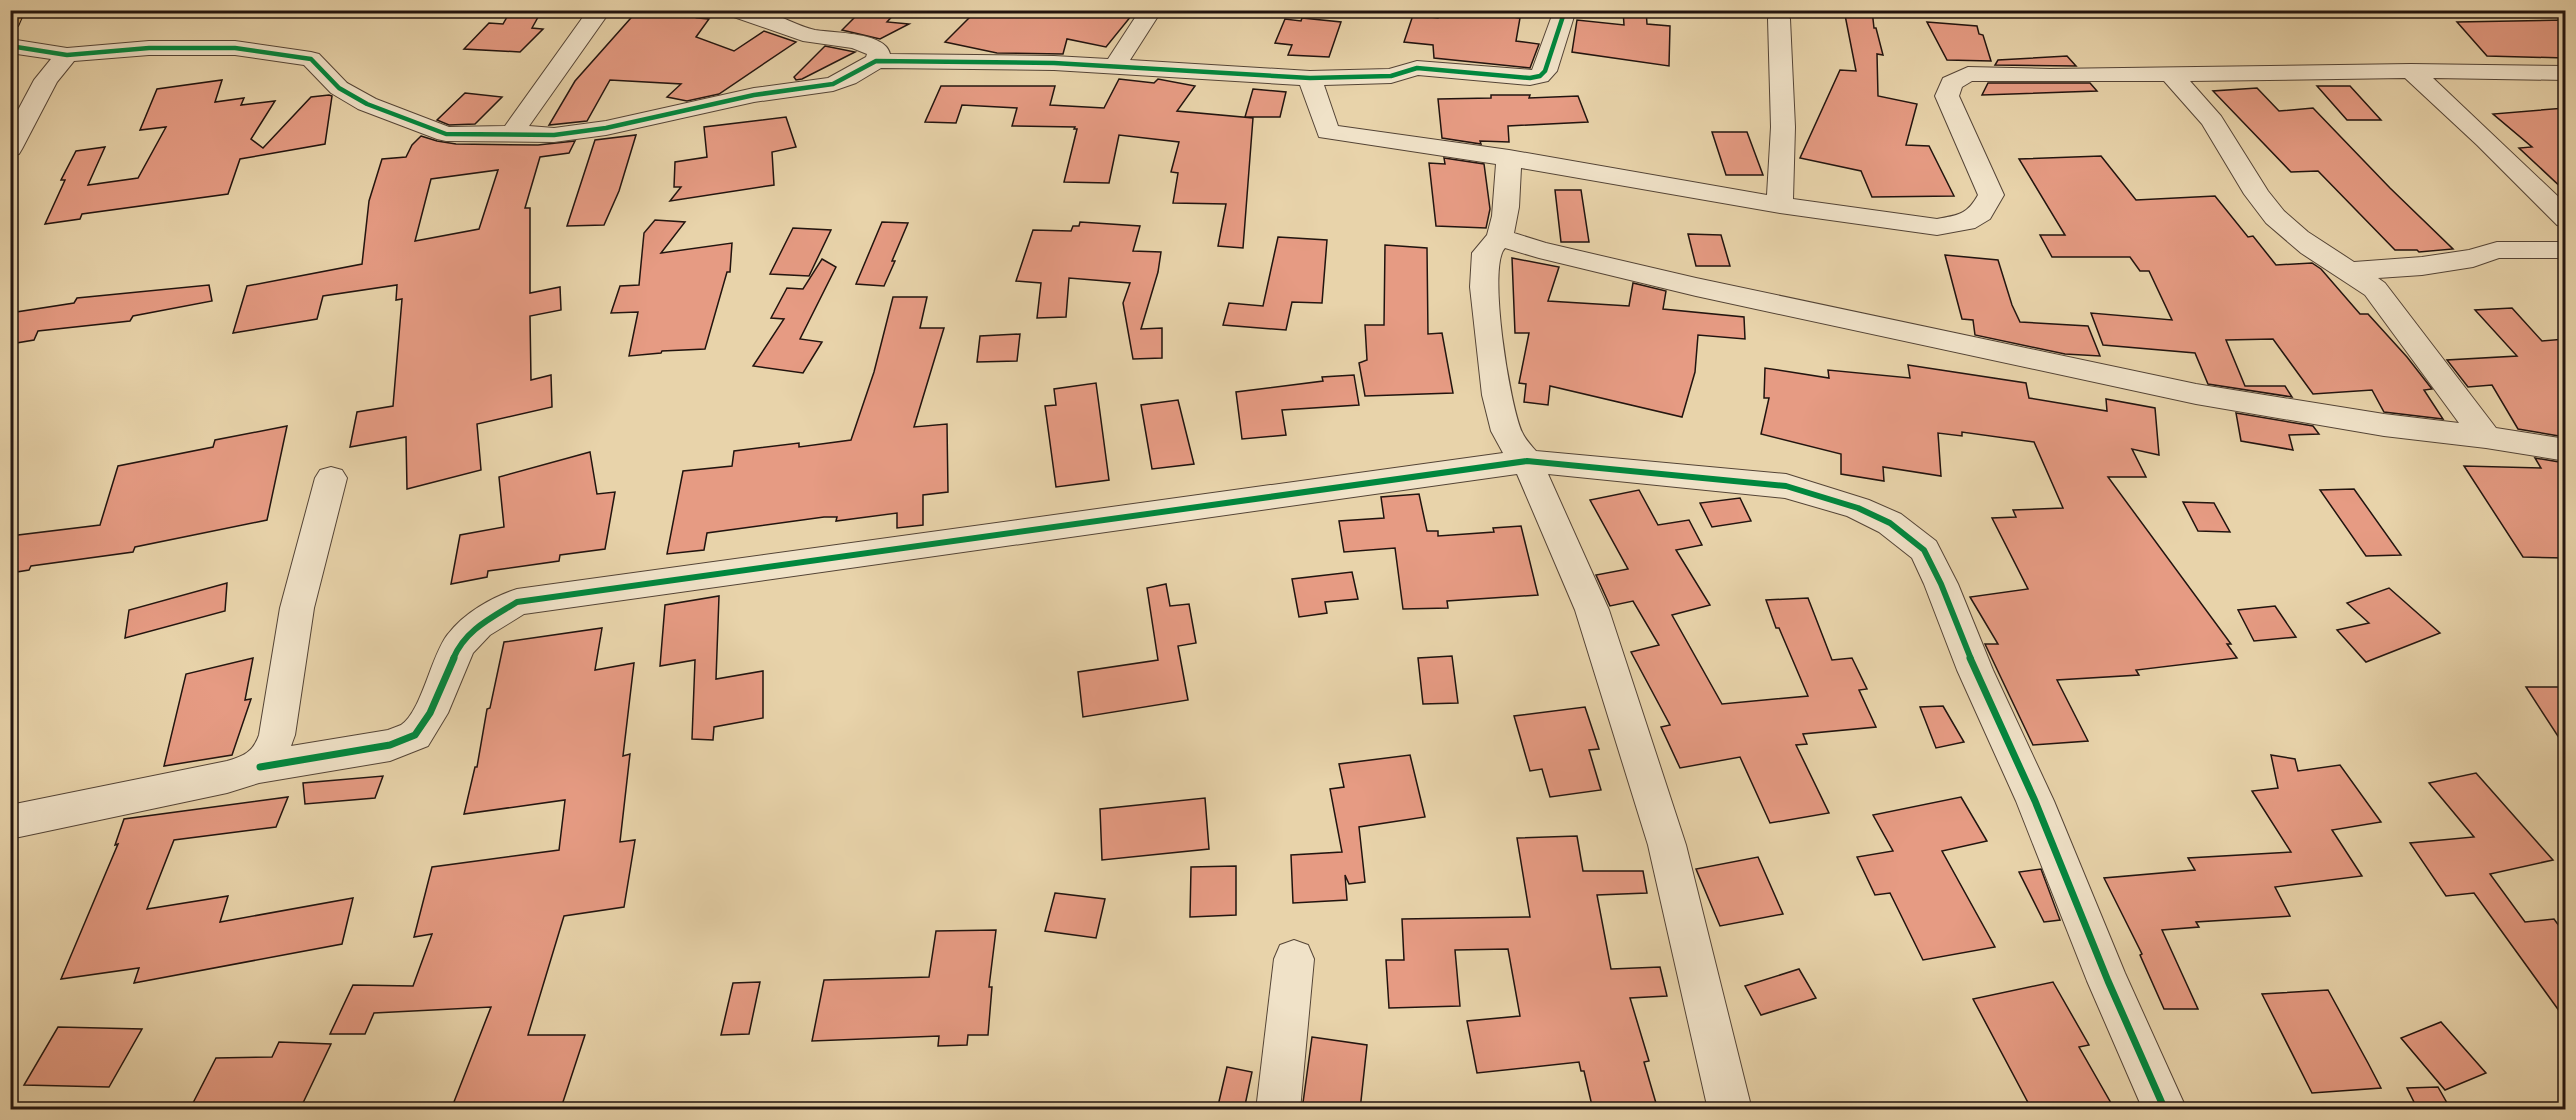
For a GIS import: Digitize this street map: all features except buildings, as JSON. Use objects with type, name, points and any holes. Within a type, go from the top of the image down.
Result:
[{"type":"main road","points":[[10,21],[14,10]]},
{"type":"street","points":[[512,133],[600,10]]},
{"type":"street","points":[[736,10],[812,36],[853,41],[872,46],[879,52],[876,61]]},
{"type":"street","points":[[1115,66],[1151,10]]},
{"type":"street","points":[[10,46],[67,55],[149,48],[235,48],[311,59],[339,88],[368,104],[446,134],[554,135],[606,128],[754,95],[833,84],[849,78],[876,61],[979,60],[1310,78],[1391,76],[1418,68],[1530,78],[1540,76],[1545,71],[1565,10]]},
{"type":"street","points":[[1779,20],[1783,127],[1780,205]]},
{"type":"street","points":[[10,149],[46,80],[67,55]]},
{"type":"street","points":[[1310,78],[1328,132],[1509,158],[1780,205],[1937,227],[1966,222],[1981,213],[1991,195],[1947,96],[1951,83],[1968,74],[2050,76],[2410,71],[2565,73]]},
{"type":"street","points":[[2410,71],[2486,140],[2565,219]]},
{"type":"street","points":[[2169,73],[2212,120],[2246,178],[2275,217],[2314,251],[2352,271],[2375,290],[2486,437]]},
{"type":"street","points":[[1509,158],[1506,205],[1499,237],[1486,254],[1484,298],[1489,344],[1506,431],[1515,447],[1527,461],[1592,610],[1667,846],[1730,1110]]},
{"type":"street","points":[[1499,237],[1628,272],[2196,394],[2384,425],[2486,437],[2565,450]]},
{"type":"street","points":[[2352,271],[2433,264],[2473,258],[2497,250],[2565,250]]},
{"type":"street","points":[[10,822],[227,777],[260,767],[390,745],[415,735],[430,713],[459,645],[478,625],[516,602],[1527,461],[1786,486],[1858,508],[1890,523],[1924,550],[1941,584],[1975,670],[2035,801],[2108,981],[2165,1110]]},
{"type":"street","points":[[260,767],[270,754],[277,735],[297,608],[331,478]]},
{"type":"street","points":[[1278,1110],[1294,959]]},
{"type":"cycle path","points":[[10,46],[67,55],[149,48],[235,48],[311,59],[339,88],[367,104],[446,134],[554,135],[606,128],[754,95],[833,84],[876,61],[1054,63],[1310,78],[1391,76],[1417,68],[1530,78],[1540,76],[1545,71],[1565,10]]},
{"type":"cycle path","points":[[260,767],[390,745],[415,735],[430,713],[459,645],[478,625],[517,602],[1527,461],[1786,486],[1858,508],[1890,523],[1924,550],[1941,584],[1975,670],[2035,801],[2108,981],[2165,1110]]}]
